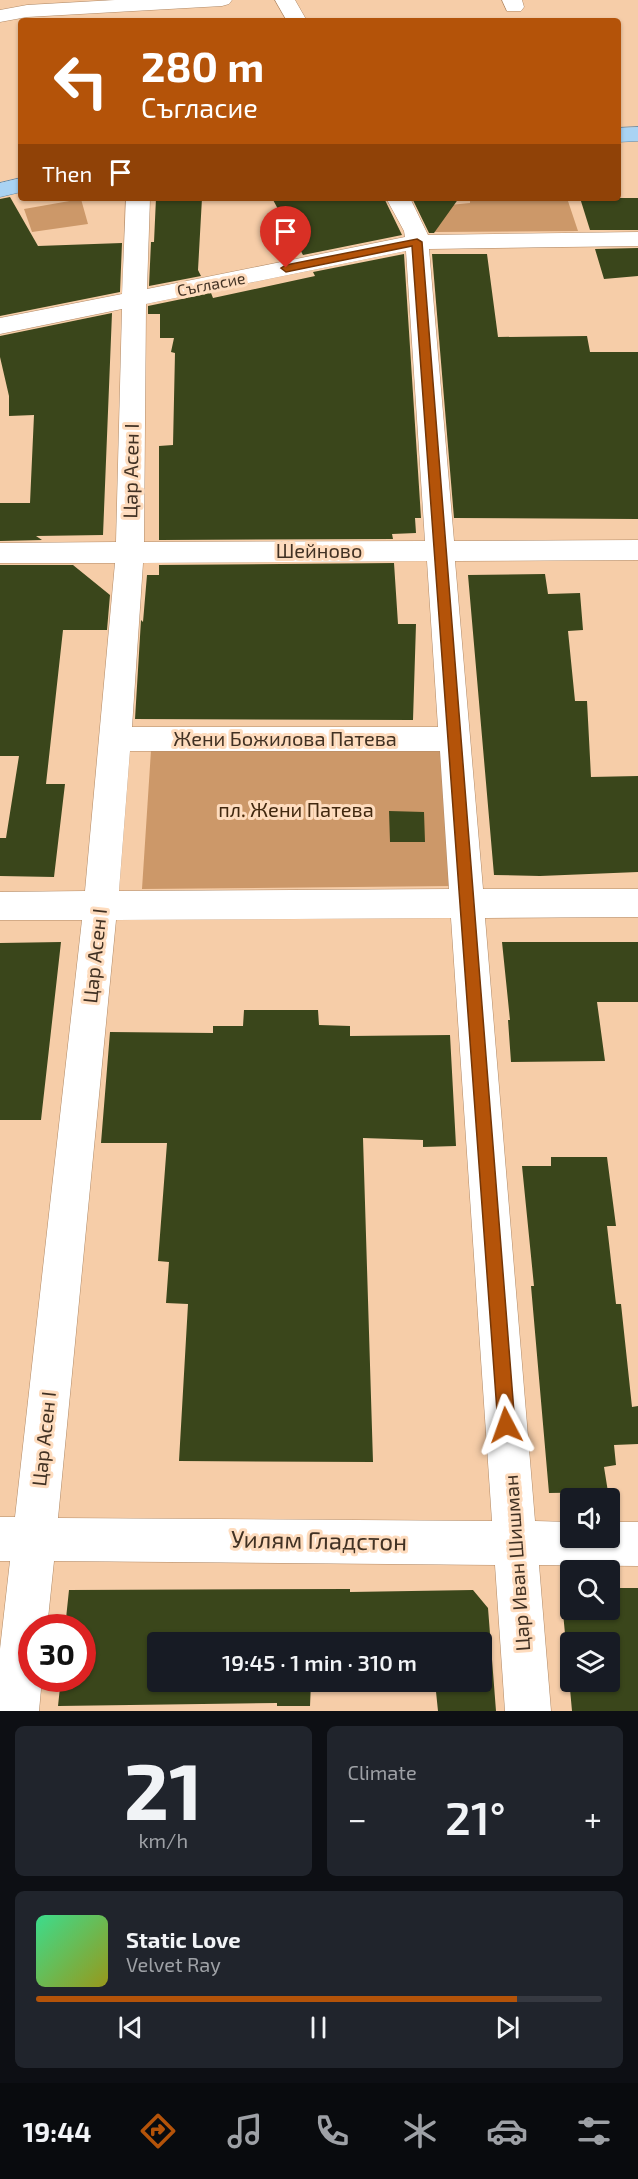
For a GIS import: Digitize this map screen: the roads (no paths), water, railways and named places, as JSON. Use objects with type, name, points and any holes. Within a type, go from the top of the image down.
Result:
[{"type":"main road","points":[[621,135],[638,134]]},
{"type":"main road","points":[[0,190],[18,186]]},
{"type":"street","points":[[0,16],[27,11],[143,8],[222,0]]},
{"type":"street","points":[[285,0],[295,18]]},
{"type":"street","name":"Цар Асен I","points":[[16,1711],[17,1538],[100,905],[115,739],[130,552],[138,201]]},
{"type":"street","name":"Цар Иван Шишман","points":[[400,201],[416,231],[417,242],[528,1711]]},
{"type":"street","name":"Съгласие","points":[[0,326],[417,242],[638,239]]},
{"type":"street","name":"Шейново","points":[[0,553],[638,550]]},
{"type":"street","name":"Жени Божилова Патева","points":[[115,739],[455,739]]},
{"type":"street","points":[[0,906],[638,903]]},
{"type":"street","name":"Уилям Гладстон","points":[[17,1538],[638,1544]]},
{"type":"park label","name":"пл. Жени Патева","points":[[296,810]]}]
